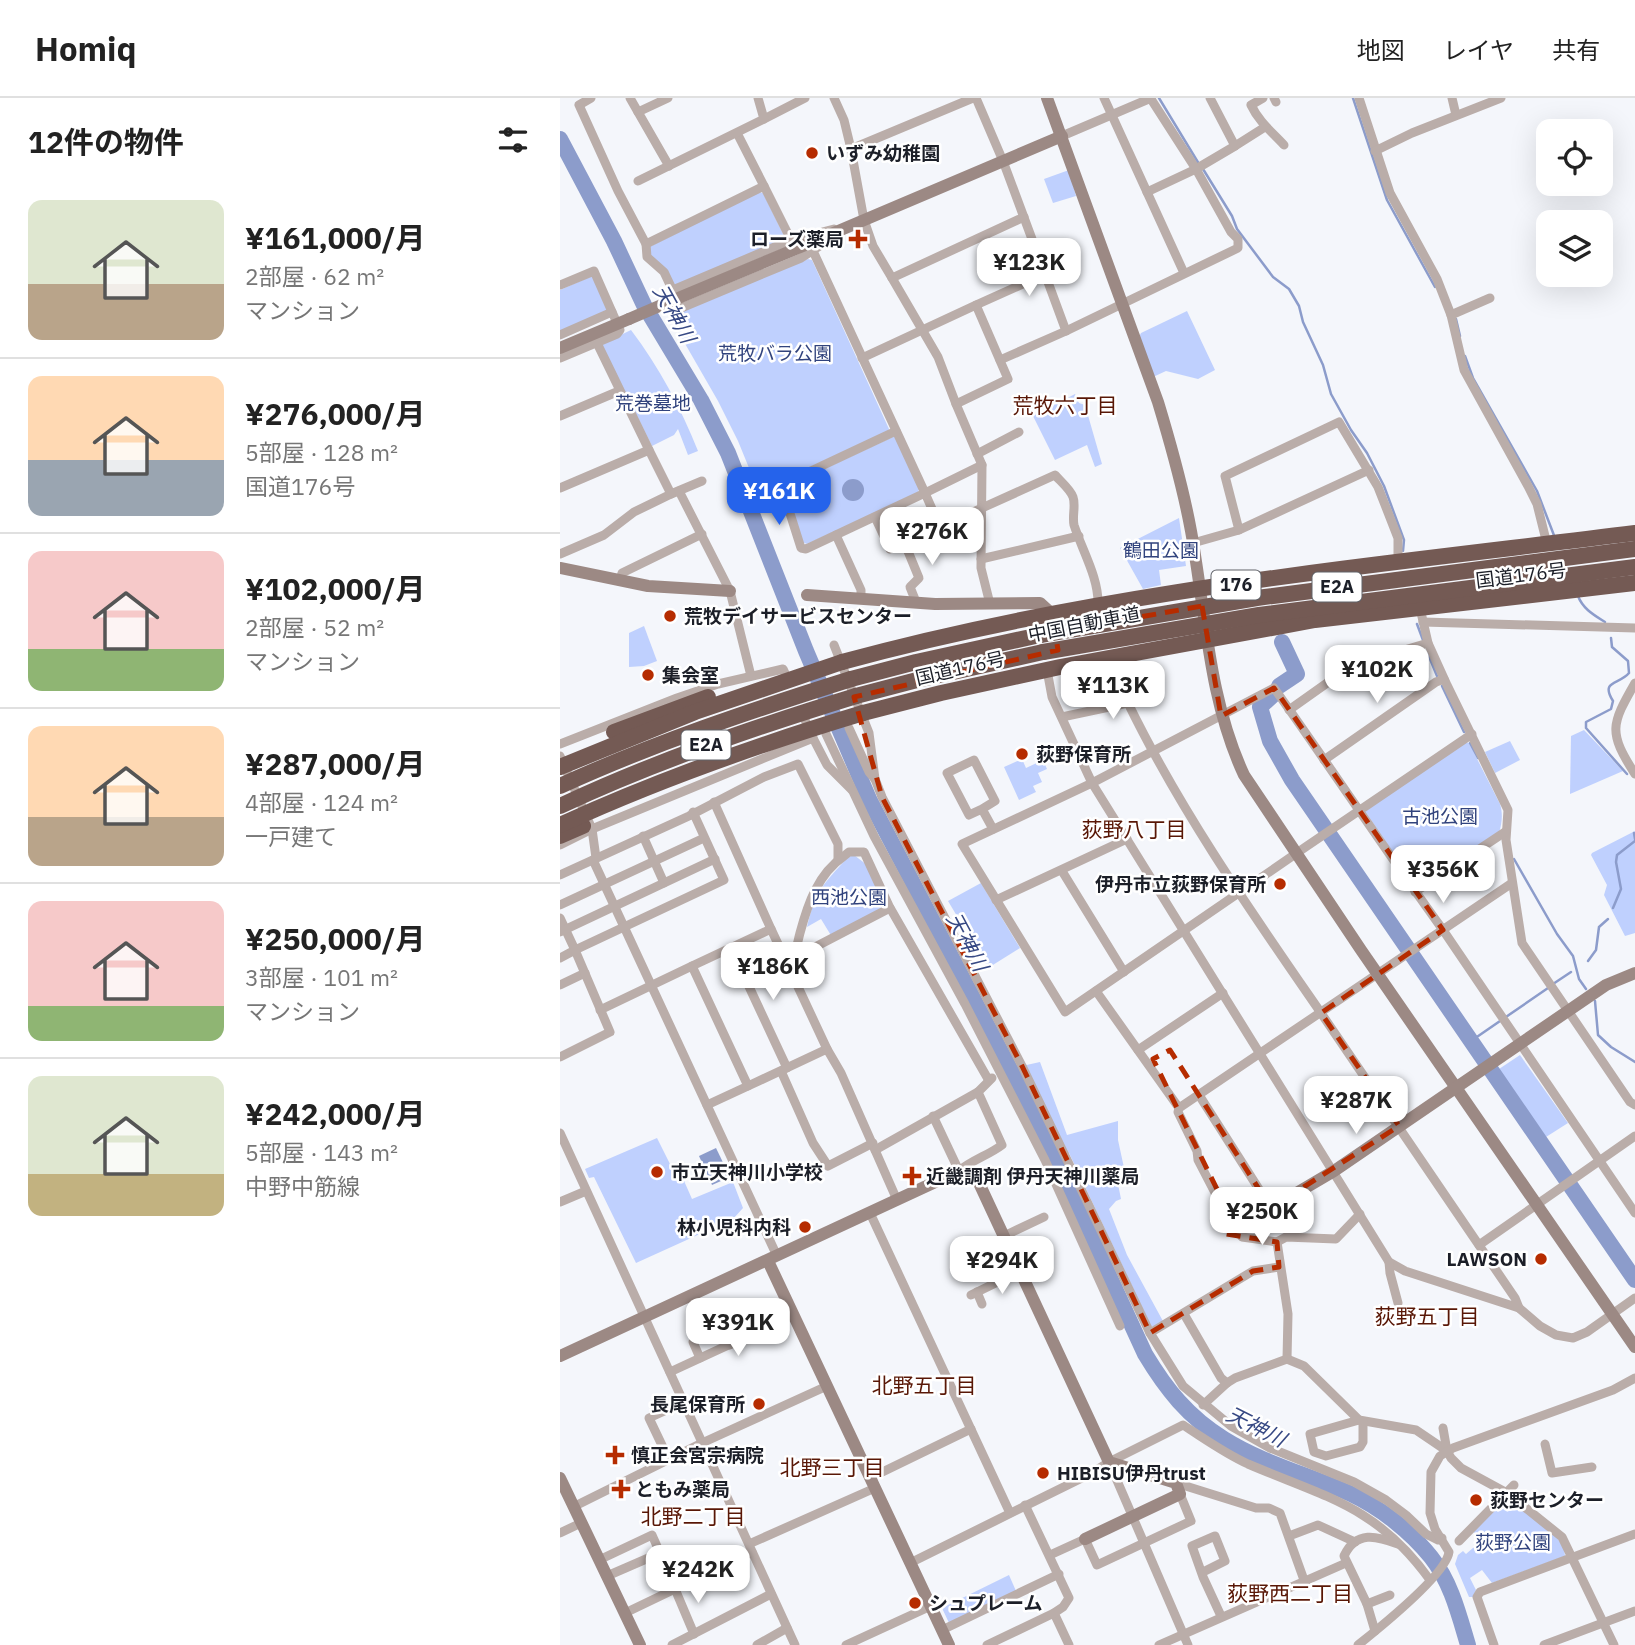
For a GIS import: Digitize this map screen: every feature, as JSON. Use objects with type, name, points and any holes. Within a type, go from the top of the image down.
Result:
[{"type":"highway","name":"国道176号","points":[[560,767],[695,712],[842,662],[910,644],[1098,605],[1635,533]]},
{"type":"highway","name":"中国自動車道","points":[[560,786],[690,732],[851,679],[916,662],[1040,635],[1256,598],[1635,549]]},
{"type":"highway","name":"中国自動車道","points":[[560,806],[697,748],[856,696],[917,680],[1043,652],[1259,615],[1635,567]]},
{"type":"highway","name":"国道176号","points":[[560,825],[616,799],[702,766],[807,735],[863,713],[941,693],[1054,668],[1315,620],[1421,615],[1635,583]]},
{"type":"highway","points":[[560,756],[699,699],[795,677]]},
{"type":"highway","points":[[560,836],[807,735]]},
{"type":"street","points":[[590,98],[579,105],[618,191],[646,244],[647,257],[664,272],[681,308],[811,247],[847,226]]},
{"type":"street","points":[[630,98],[669,166]]},
{"type":"street","points":[[638,112],[667,98]]},
{"type":"street","points":[[758,98],[764,119]]},
{"type":"street","points":[[638,181],[805,98]]},
{"type":"street","points":[[834,98],[845,120],[864,220],[873,246],[939,357],[982,465],[981,559],[990,604]]},
{"type":"street","points":[[851,149],[974,98],[1003,161],[1066,331]]},
{"type":"street","points":[[1047,98],[1158,402],[1185,496],[1207,640],[1222,715],[1244,775],[1635,1348]]},
{"type":"street","points":[[1104,98],[1184,273]]},
{"type":"street","points":[[1210,98],[1235,146]]},
{"type":"street","points":[[1263,98],[1251,105],[1265,127],[1284,145]]},
{"type":"street","points":[[1359,98],[1390,193],[1437,279],[1451,315],[1464,370],[1528,486],[1539,510],[1547,544]]},
{"type":"street","points":[[1452,98],[1456,115]]},
{"type":"street","points":[[1376,151],[1501,98]]},
{"type":"street","points":[[673,290],[806,234],[864,220],[1151,99],[1196,169],[1231,232],[1238,239],[1238,248],[1000,360]]},
{"type":"street","points":[[1147,192],[1196,169],[1265,127]]},
{"type":"street","points":[[737,133],[790,240]]},
{"type":"street","points":[[646,244],[764,186]]},
{"type":"street","points":[[892,278],[1024,217]]},
{"type":"street","points":[[560,348],[811,247]]},
{"type":"street","points":[[811,247],[940,527]]},
{"type":"street","points":[[560,285],[594,271],[620,330],[617,334],[560,358]]},
{"type":"street","points":[[862,358],[1045,274]]},
{"type":"street","points":[[1451,315],[1490,298]]},
{"type":"street","points":[[956,404],[1008,379],[976,305]]},
{"type":"street","points":[[560,335],[612,312]]},
{"type":"street","points":[[597,343],[649,450],[702,534],[730,591],[751,676]]},
{"type":"street","points":[[560,416],[619,391]]},
{"type":"street","points":[[1239,530],[1225,475],[1339,422],[1369,470],[1398,538],[1398,563]]},
{"type":"street","points":[[896,431],[782,485],[801,548],[806,549],[982,465]]},
{"type":"street","points":[[977,454],[1019,432]]},
{"type":"street","points":[[560,488],[649,450]]},
{"type":"street","points":[[1193,543],[1239,530],[1369,470]]},
{"type":"street","points":[[875,517],[890,549],[1055,475],[1073,496],[1073,523],[1098,589],[1098,605]]},
{"type":"street","points":[[560,554],[604,535],[634,512],[702,481]]},
{"type":"street","points":[[621,581],[622,573],[702,534]]},
{"type":"street","points":[[836,535],[861,590],[861,598]]},
{"type":"street","points":[[981,559],[1079,536]]},
{"type":"street","points":[[905,544],[918,571],[919,578],[910,587],[916,602]]},
{"type":"street","points":[[560,568],[648,586],[730,591]]},
{"type":"street","points":[[807,595],[916,602],[1040,603],[1052,614],[1052,697],[1092,783],[1389,1262],[1398,1303]]},
{"type":"street","points":[[1635,628],[1421,615],[1428,643],[1444,679],[1505,801],[1508,815],[1505,832],[1522,943],[1630,1102],[1635,1105]]},
{"type":"street","points":[[1289,710],[1344,671],[1361,663],[1428,643]]},
{"type":"street","points":[[834,645],[869,733],[875,779]]},
{"type":"street","points":[[560,744],[677,698],[783,668],[807,735],[827,765],[854,791]]},
{"type":"street","points":[[1324,760],[1444,679]]},
{"type":"street","points":[[1635,683],[1620,709],[1615,725],[1616,743],[1635,774]]},
{"type":"street","points":[[1472,734],[1360,810],[1328,833],[1183,931],[1124,972],[1096,990],[1065,1012],[962,844],[1092,783],[1274,688],[1360,810],[1415,892],[1443,930],[1635,1213]]},
{"type":"street","points":[[1062,717],[1128,703],[1151,751],[1239,893],[1399,1126],[1515,1298],[1519,1308]]},
{"type":"street","points":[[849,728],[917,867],[1048,1120],[1088,1209],[1150,1333],[1182,1386],[1231,1426],[1270,1448],[1354,1482],[1386,1500],[1426,1534],[1438,1540],[1442,1538]]},
{"type":"street","points":[[826,734],[874,836],[1045,1160],[1120,1326]]},
{"type":"street","points":[[560,756],[605,884],[708,1105],[793,1315],[949,1645]]},
{"type":"street","points":[[974,760],[995,801],[982,809],[969,815],[947,774],[974,760]]},
{"type":"street","points":[[560,875],[690,816],[693,812],[764,777],[799,764],[838,844],[838,860]]},
{"type":"street","points":[[714,802],[771,929],[791,961],[827,1049],[897,1200]]},
{"type":"street","points":[[982,809],[993,829]]},
{"type":"street","points":[[560,958],[724,880],[693,812]]},
{"type":"street","points":[[560,845],[587,827]]},
{"type":"street","points":[[1415,892],[1505,832]]},
{"type":"street","points":[[643,836],[664,883]]},
{"type":"street","points":[[864,852],[874,836]]},
{"type":"street","points":[[560,905],[704,838]]},
{"type":"street","points":[[996,900],[1126,839]]},
{"type":"street","points":[[791,961],[811,899],[822,878],[849,852],[864,852]]},
{"type":"street","points":[[864,852],[890,908],[988,1079]]},
{"type":"street","points":[[563,931],[715,859]]},
{"type":"street","points":[[1062,871],[1124,972]]},
{"type":"street","points":[[1179,1108],[1512,883]]},
{"type":"street","points":[[791,961],[890,908]]},
{"type":"street","points":[[560,918],[563,931],[575,950],[610,1031],[560,1057]]},
{"type":"street","points":[[600,1010],[771,929]]},
{"type":"street","points":[[732,948],[813,1143],[828,1166],[874,1146],[978,1092],[988,1079],[1001,1073]]},
{"type":"street","points":[[692,966],[748,1086]]},
{"type":"street","points":[[560,985],[584,973]]},
{"type":"street","points":[[1199,1095],[1271,1208],[1334,1171],[1615,980],[1635,973]]},
{"type":"street","points":[[1096,990],[1179,1108],[1178,1112],[1197,1151],[1198,1160],[1225,1212],[1242,1237],[1277,1242],[1286,1237],[1336,1238],[1360,1213]]},
{"type":"street","points":[[1138,1050],[1223,993]]},
{"type":"street","points":[[708,1105],[827,1049]]},
{"type":"street","points":[[560,1356],[772,1259],[989,1155],[1002,1145],[978,1092]]},
{"type":"street","points":[[933,1116],[959,1171],[972,1176],[979,1183],[1109,1462],[1188,1645]]},
{"type":"street","points":[[560,1133],[794,1645]]},
{"type":"street","points":[[1479,1245],[1635,1136]]},
{"type":"street","points":[[560,1202],[586,1191]]},
{"type":"street","points":[[870,1213],[1010,1513]]},
{"type":"street","points":[[1004,1236],[1044,1217]]},
{"type":"street","points":[[1277,1242],[1287,1314],[1287,1359]]},
{"type":"street","points":[[1389,1262],[1405,1271],[1519,1308],[1540,1326],[1556,1335],[1573,1338],[1587,1332],[1635,1298]]},
{"type":"street","points":[[1150,1333],[1253,1271],[1279,1267]]},
{"type":"street","points":[[982,1304],[974,1293],[1020,1271]]},
{"type":"street","points":[[1184,1314],[1221,1378],[1227,1382]]},
{"type":"street","points":[[670,1372],[793,1315]]},
{"type":"street","points":[[752,1316],[759,1331]]},
{"type":"street","points":[[723,1329],[730,1345]]},
{"type":"street","points":[[693,1342],[700,1358]]},
{"type":"street","points":[[1203,1405],[1227,1382],[1287,1359],[1304,1366],[1361,1421],[1363,1441],[1360,1447],[1326,1456],[1314,1452],[1310,1434],[1361,1421],[1416,1430],[1426,1434],[1447,1451]]},
{"type":"street","points":[[1358,1645],[1447,1562],[1449,1552],[1430,1513],[1431,1472],[1436,1461],[1447,1451],[1613,1390],[1635,1378]]},
{"type":"street","points":[[573,1507],[702,1443],[827,1386]]},
{"type":"street","points":[[669,1460],[649,1418],[682,1403]]},
{"type":"street","points":[[910,1563],[1090,1475],[1109,1462],[1184,1425],[1216,1448],[1355,1509],[1381,1525],[1403,1545],[1430,1580]]},
{"type":"street","points":[[1443,1428],[1447,1451],[1461,1468],[1507,1493],[1562,1537],[1614,1645]]},
{"type":"street","points":[[625,1614],[971,1429]]},
{"type":"street","points":[[1545,1444],[1552,1473],[1592,1467]]},
{"type":"street","points":[[1109,1462],[1178,1489],[1256,1508],[1269,1508],[1280,1513],[1304,1580]]},
{"type":"street","points":[[560,1478],[640,1645]]},
{"type":"street","points":[[1459,1541],[1514,1485]]},
{"type":"street","points":[[1050,1555],[1132,1517],[1178,1489]]},
{"type":"street","points":[[1085,1539],[1097,1565],[1191,1521],[1178,1489]]},
{"type":"street","points":[[987,1645],[1054,1613],[1063,1607],[1069,1598],[1026,1505]]},
{"type":"street","points":[[560,1533],[581,1523]]},
{"type":"street","points":[[1289,1536],[1318,1525],[1355,1542]]},
{"type":"street","points":[[1494,1645],[1477,1597],[1480,1592],[1635,1534]]},
{"type":"street","points":[[599,1560],[652,1535],[660,1553],[607,1576]]},
{"type":"street","points":[[1375,1631],[1367,1604],[1344,1556],[1355,1542],[1370,1535],[1403,1545]]},
{"type":"street","points":[[1159,1645],[1346,1563]]},
{"type":"street","points":[[1203,1572],[1221,1616]]},
{"type":"street","points":[[942,1630],[1059,1574]]},
{"type":"street","points":[[675,1589],[694,1634]]},
{"type":"street","points":[[673,1645],[771,1594]]},
{"type":"street","points":[[1367,1604],[1390,1595]]},
{"type":"street","points":[[846,1645],[930,1606]]},
{"type":"street","points":[[1544,1645],[1635,1611]]},
{"type":"street","points":[[1054,1613],[1069,1645]]},
{"type":"street","points":[[757,1645],[787,1628]]},
{"type":"highlighted area","points":[[1202,606],[1221,716],[1274,688],[1443,930],[1321,1013],[1399,1126],[1271,1208],[1170,1050],[1153,1059],[1236,1228],[1226,1234],[1277,1242],[1279,1267],[1253,1271],[1150,1333],[1022,1066],[882,797],[854,697],[1058,650],[1055,632]]},
{"type":"green space","points":[[1069,170],[1076,196],[1053,203],[1044,179]]},
{"type":"green space","points":[[759,192],[763,193],[784,240],[678,285],[672,284],[649,256],[649,247]]},
{"type":"green space","name":"荒牧バラ公園","points":[[808,259],[812,260],[889,429],[888,432],[758,490],[718,401],[676,328],[680,312]]},
{"type":"green space","points":[[592,276],[608,307],[607,313],[560,332],[560,290]]},
{"type":"green space","points":[[1187,311],[1215,370],[1198,379],[1166,371],[1153,377],[1139,337],[1141,333]]},
{"type":"green space","name":"荒巻墓地","points":[[631,330],[669,388],[698,451],[688,455],[678,429],[674,435],[652,446],[602,347],[602,344]]},
{"type":"green space","points":[[1075,394],[1079,403],[1085,405],[1102,464],[1095,467],[1087,445],[1055,460],[1033,416]]},
{"type":"green space","points":[[895,436],[919,489],[918,493],[807,544],[802,542],[785,487]]},
{"type":"green space","name":"鶴田公園","points":[[1179,518],[1186,566],[1159,570],[1161,585],[1143,589],[1120,548]]},
{"type":"green space","points":[[644,626],[657,661],[644,666],[629,667],[629,633]]},
{"type":"green space","points":[[1584,730],[1623,771],[1570,794],[1571,736]]},
{"type":"green space","points":[[1510,741],[1520,760],[1495,773],[1485,752]]},
{"type":"green space","name":"古池公園","points":[[1465,742],[1469,743],[1500,804],[1502,819],[1499,833],[1417,888],[1365,811]]},
{"type":"green space","points":[[1022,759],[1026,768],[1043,760],[1047,769],[1038,773],[1042,782],[1033,786],[1036,792],[1019,800],[1004,767]]},
{"type":"green space","points":[[1635,831],[1635,933],[1625,936],[1604,895],[1607,885],[1591,855]]},
{"type":"green space","name":"西池公園","points":[[854,855],[867,865],[887,908],[832,937],[821,919],[807,927],[822,888],[848,857]]},
{"type":"green space","points":[[981,883],[1020,948],[988,968],[948,901]]},
{"type":"green space","points":[[1520,1055],[1568,1123],[1546,1137],[1499,1069]]},
{"type":"green space","points":[[1040,1062],[1067,1135],[1118,1121],[1118,1140],[1126,1177],[1118,1184],[1121,1199],[1109,1209],[1127,1255],[1164,1323],[1156,1328],[1151,1326],[1069,1153],[1064,1154],[1022,1066]]},
{"type":"green space","points":[[657,1138],[670,1164],[673,1163],[677,1175],[681,1174],[692,1199],[733,1182],[743,1208],[733,1219],[636,1263],[594,1177],[589,1178],[585,1169]]},
{"type":"green space","name":"荻野公園","points":[[1507,1498],[1551,1531],[1558,1539],[1565,1556],[1492,1583],[1482,1570],[1470,1578],[1476,1590],[1473,1597],[1469,1597],[1455,1564],[1458,1555],[1463,1551],[1466,1554],[1481,1541],[1472,1530]]},
{"type":"green space","points":[[1009,1575],[1016,1591],[949,1623],[942,1608]]},
{"type":"shaded area","points":[[853,479],[861,482],[864,490],[861,498],[853,501],[845,498],[842,490],[845,482]]},
{"type":"shaded area","points":[[716,1148],[730,1177],[712,1185],[699,1156]]},
{"type":"waterway","points":[[1159,98],[1199,164]]},
{"type":"waterway","points":[[1353,98],[1387,200],[1435,287]]},
{"type":"waterway","name":"天神川","points":[[560,139],[614,241],[644,305],[701,400],[728,453],[806,651],[869,799],[1044,1134],[1145,1354],[1179,1401],[1211,1430],[1239,1448],[1362,1500],[1405,1530],[1431,1557],[1444,1577],[1454,1599],[1468,1645]]},
{"type":"waterway","points":[[1203,169],[1237,229],[1273,277],[1289,289],[1299,306],[1303,322],[1323,365],[1331,394],[1384,486],[1404,540],[1403,551]]},
{"type":"waterway","points":[[1456,319],[1460,336]]},
{"type":"waterway","points":[[1465,356],[1473,378],[1537,491],[1555,538]]},
{"type":"waterway","points":[[1578,596],[1586,608],[1605,622]]},
{"type":"waterway","points":[[1417,624],[1423,640]]},
{"type":"waterway","points":[[1611,638],[1612,647],[1628,661],[1629,673],[1610,686],[1613,701],[1611,709],[1586,722],[1586,728],[1627,774]]},
{"type":"waterway","points":[[1279,686],[1297,674],[1282,642]]},
{"type":"waterway","points":[[1428,654],[1437,676]]},
{"type":"waterway","points":[[1442,686],[1464,732]]},
{"type":"waterway","points":[[1273,695],[1260,707],[1270,741],[1292,780],[1635,1280]]},
{"type":"waterway","points":[[1470,743],[1478,758]]},
{"type":"waterway","points":[[1634,833],[1635,839]]},
{"type":"waterway","points":[[1613,908],[1621,889],[1617,855],[1635,841]]},
{"type":"waterway","points":[[1514,859],[1557,934],[1573,956],[1579,979],[1586,989]]},
{"type":"waterway","points":[[1588,961],[1596,950],[1599,927],[1608,919]]},
{"type":"waterway","points":[[1553,984],[1571,972]]},
{"type":"waterway","points":[[1471,1041],[1548,988]]},
{"type":"waterway","points":[[1595,1001],[1598,1035],[1635,1062]]},
{"type":"place","name":"いずみ幼稚園","points":[[812,153]]},
{"type":"place","name":"ローズ薬局","points":[[858,239]]},
{"type":"place","name":"荒牧デイサービスセンター","points":[[670,616]]},
{"type":"place","name":"集会室","points":[[648,675]]},
{"type":"place","name":"荻野保育所","points":[[1022,754]]},
{"type":"place","name":"伊丹市立荻野保育所","points":[[1280,884]]},
{"type":"place","name":"市立天神川小学校","points":[[657,1172]]},
{"type":"place","name":"近畿調剤 伊丹天神川薬局","points":[[912,1176]]},
{"type":"place","name":"林小児科内科","points":[[805,1227]]},
{"type":"place","name":"LAWSON","points":[[1541,1259]]},
{"type":"place","name":"長尾保育所","points":[[759,1404]]},
{"type":"place","name":"慎正会宮宗病院","points":[[615,1455]]},
{"type":"place","name":"HIBISU伊丹trust","points":[[1043,1473]]},
{"type":"place","name":"ともみ薬局","points":[[621,1489]]},
{"type":"place","name":"荻野センター","points":[[1476,1500]]},
{"type":"place","name":"シュプレーム","points":[[915,1603]]},
{"type":"district","name":"荒牧六丁目","points":[[1065,406]]},
{"type":"district","name":"荻野八丁目","points":[[1134,830]]},
{"type":"district","name":"荻野五丁目","points":[[1427,1317]]},
{"type":"district","name":"北野五丁目","points":[[924,1386]]},
{"type":"district","name":"北野三丁目","points":[[832,1468]]},
{"type":"district","name":"北野二丁目","points":[[693,1517]]},
{"type":"district","name":"荻野西二丁目","points":[[1290,1594]]}]
